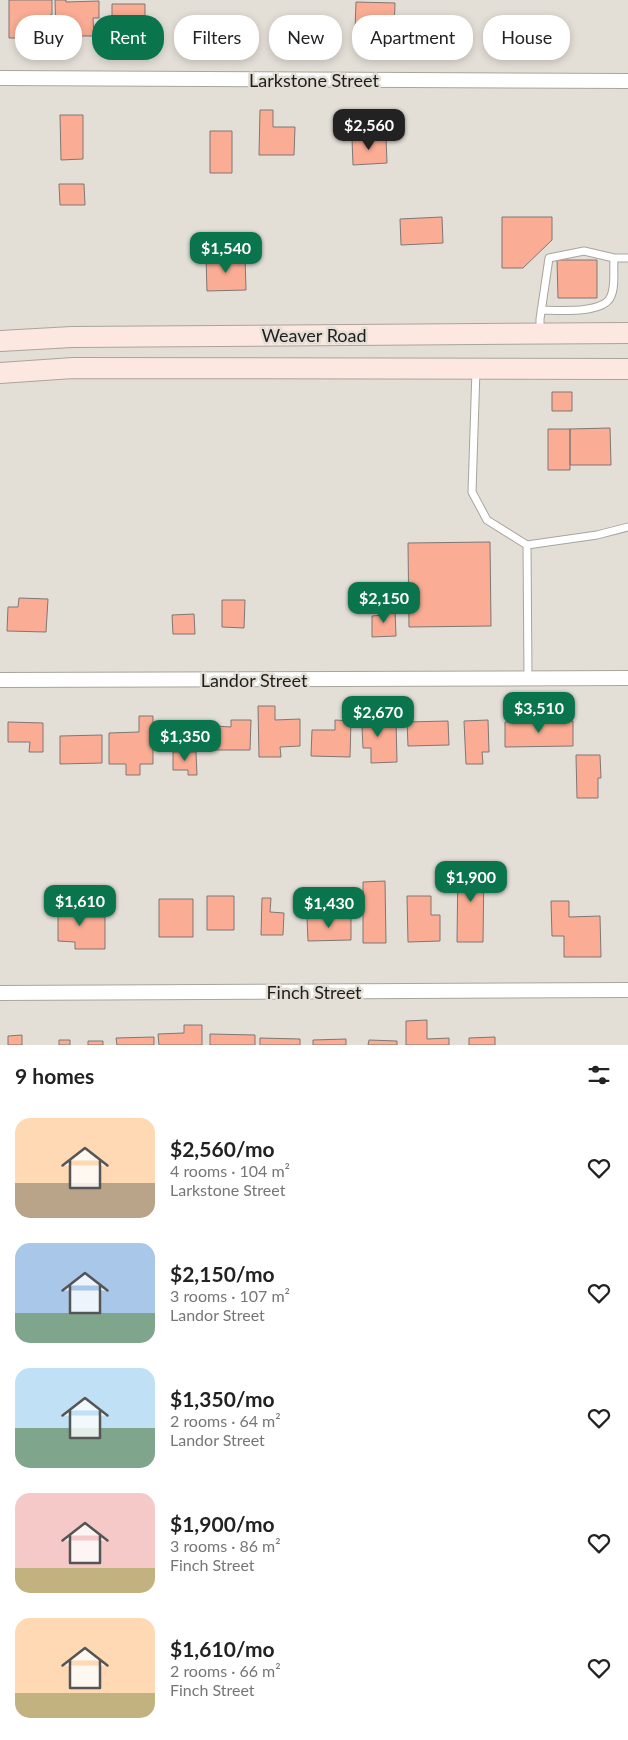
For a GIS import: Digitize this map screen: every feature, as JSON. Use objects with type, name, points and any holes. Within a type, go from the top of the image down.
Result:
[{"type":"main road","name":"Weaver Road","points":[[0,342],[72,337],[628,333]]},
{"type":"main road","points":[[150,368],[152,336]]},
{"type":"main road","name":"Weaver Road","points":[[0,373],[73,368],[628,369]]},
{"type":"street","name":"Larkstone Street","points":[[0,78],[628,81]]},
{"type":"street","name":"Landor Street","points":[[0,680],[628,678]]},
{"type":"street","name":"Finch Street","points":[[0,993],[628,990]]},
{"type":"lane","points":[[540,334],[541,310],[550,258],[584,251],[614,258],[628,258]]},
{"type":"lane","points":[[541,310],[581,310],[602,306],[610,298],[613,286],[614,258]]},
{"type":"lane","points":[[476,369],[472,492],[487,520],[528,545],[597,535],[628,527]]},
{"type":"lane","points":[[528,545],[528,679]]},
{"type":"building","points":[[9,0],[52,0],[52,15],[15,15],[15,38],[9,38]]},
{"type":"building","points":[[55,0],[66,0],[66,2],[99,1],[99,15],[92,15],[92,36],[82,36],[82,15],[55,15]]},
{"type":"building","points":[[356,2],[395,3],[395,15],[356,15]]},
{"type":"building","points":[[112,4],[145,4],[145,15],[112,15]]},
{"type":"building","points":[[260,110],[273,110],[273,127],[295,127],[294,155],[259,155]]},
{"type":"building","points":[[60,115],[83,115],[83,159],[61,160]]},
{"type":"building","points":[[210,131],[232,131],[232,173],[210,173]]},
{"type":"building","points":[[386,138],[387,163],[353,165],[352,139]]},
{"type":"building","points":[[59,184],[84,184],[85,205],[60,205]]},
{"type":"building","points":[[442,217],[443,243],[401,245],[400,219]]},
{"type":"building","points":[[502,217],[552,217],[552,240],[523,268],[502,268]]},
{"type":"building","points":[[245,257],[246,290],[207,291],[206,258]]},
{"type":"building","points":[[557,260],[597,260],[597,298],[558,298]]},
{"type":"building","points":[[552,392],[572,392],[572,411],[552,411]]},
{"type":"building","points":[[610,428],[611,465],[570,465],[570,429]]},
{"type":"building","points":[[548,429],[570,429],[570,470],[548,470]]},
{"type":"building","points":[[490,542],[491,626],[409,627],[408,543]]},
{"type":"building","points":[[19,598],[48,599],[46,632],[7,631],[8,607],[18,607]]},
{"type":"building","points":[[222,600],[245,600],[244,628],[222,627]]},
{"type":"building","points":[[383,609],[395,609],[396,636],[372,637],[372,616],[383,615]]},
{"type":"building","points":[[194,614],[195,634],[173,634],[172,615]]},
{"type":"building","points":[[258,706],[275,706],[275,720],[300,719],[300,746],[280,747],[281,757],[259,757]]},
{"type":"building","points":[[355,710],[371,710],[371,723],[396,722],[397,762],[371,763],[371,748],[363,748],[362,727],[355,727]]},
{"type":"building","points":[[139,716],[153,716],[153,764],[140,764],[140,775],[126,775],[126,764],[109,764],[109,733],[139,732]]},
{"type":"building","points":[[231,720],[251,720],[250,750],[214,750],[214,726],[231,727]]},
{"type":"building","points":[[335,720],[351,721],[350,757],[311,756],[312,730],[335,730]]},
{"type":"building","points":[[488,720],[489,752],[482,752],[483,764],[466,764],[464,721]]},
{"type":"building","points":[[448,721],[449,745],[408,746],[407,722]]},
{"type":"building","points":[[573,721],[573,746],[505,747],[505,722]]},
{"type":"building","points":[[8,722],[43,723],[43,752],[29,752],[30,742],[8,742]]},
{"type":"building","points":[[102,735],[102,763],[60,764],[60,736]]},
{"type":"building","points":[[173,752],[196,752],[197,775],[188,775],[188,770],[173,770]]},
{"type":"building","points":[[576,755],[600,755],[601,778],[598,778],[598,798],[577,798]]},
{"type":"building","points":[[458,864],[484,864],[483,942],[457,942]]},
{"type":"building","points":[[385,881],[386,943],[363,943],[363,882]]},
{"type":"building","points":[[58,896],[75,897],[75,917],[105,917],[105,949],[75,949],[75,942],[58,941]]},
{"type":"building","points":[[207,896],[234,896],[234,930],[207,930]]},
{"type":"building","points":[[407,896],[431,896],[431,915],[440,915],[440,941],[408,942]]},
{"type":"building","points":[[262,898],[271,898],[270,912],[284,913],[283,935],[261,935]]},
{"type":"building","points":[[159,899],[193,899],[193,937],[159,937]]},
{"type":"building","points":[[551,901],[569,901],[569,917],[600,916],[601,957],[564,957],[564,936],[552,936]]},
{"type":"building","points":[[351,917],[351,940],[308,941],[307,918]]},
{"type":"building","points":[[427,1020],[427,1039],[449,1038],[449,1045],[406,1045],[406,1021]]},
{"type":"building","points":[[184,1025],[202,1025],[202,1045],[159,1045],[158,1034],[184,1033]]},
{"type":"building","points":[[210,1034],[255,1035],[255,1045],[210,1045]]},
{"type":"building","points":[[22,1035],[22,1045],[8,1045],[8,1036]]},
{"type":"building","points":[[154,1037],[154,1045],[117,1045],[116,1038]]},
{"type":"building","points":[[495,1037],[495,1045],[469,1045],[469,1038]]},
{"type":"building","points":[[260,1038],[300,1039],[300,1045],[260,1045]]},
{"type":"building","points":[[346,1039],[346,1045],[313,1045],[313,1040]]},
{"type":"building","points":[[59,1040],[70,1040],[70,1045],[59,1045]]},
{"type":"building","points":[[369,1040],[397,1041],[397,1045],[368,1045]]},
{"type":"building","points":[[88,1041],[103,1041],[103,1045],[88,1045]]}]
